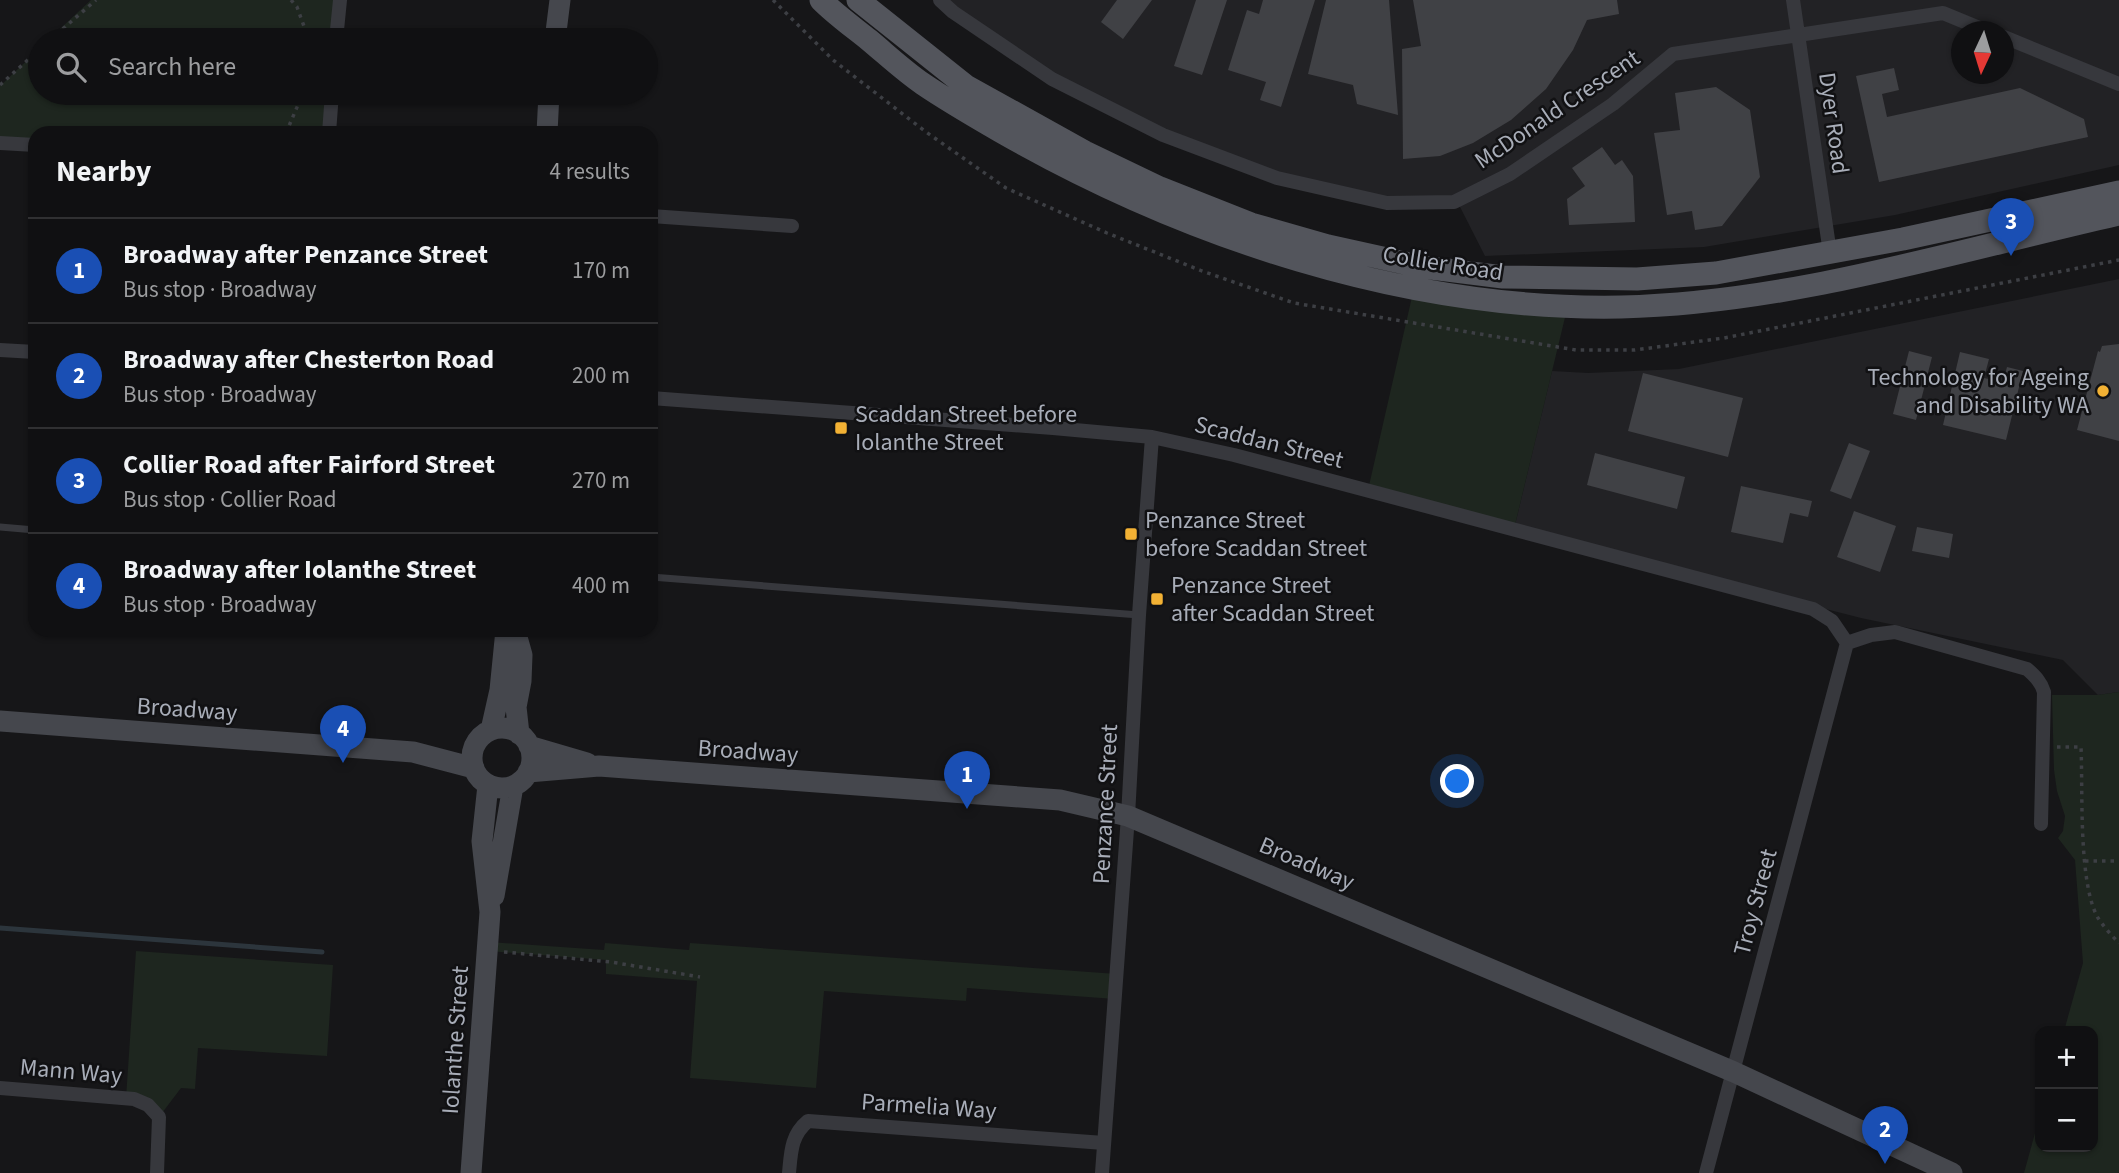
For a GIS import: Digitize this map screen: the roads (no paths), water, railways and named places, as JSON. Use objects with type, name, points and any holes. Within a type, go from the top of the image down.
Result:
[{"type":"main road","name":"Collier Road","points":[[821,0],[921,82],[948,100],[1037,152],[1120,193],[1220,235],[1325,268],[1423,290],[1527,303],[1622,307],[1726,298],[1829,281],[1957,254],[2119,214]]},
{"type":"main road","name":"Collier Road","points":[[858,0],[967,86],[1085,152],[1160,188],[1251,224],[1328,246],[1423,267],[1503,277],[1636,279],[1716,273],[1903,239],[2119,192]]},
{"type":"street","points":[[337,28],[340,0]]},
{"type":"street","name":"McDonald Crescent","points":[[940,0],[953,12],[1052,79],[1163,135],[1277,178],[1387,203],[1454,202],[1510,174],[1613,104],[1673,54],[1943,13],[1962,21]]},
{"type":"street","name":"Dyer Road","points":[[1793,0],[1830,253]]},
{"type":"street","points":[[556,28],[559,2]]},
{"type":"street","points":[[2014,41],[2119,84]]},
{"type":"street","points":[[330,126],[331,105]]},
{"type":"street","points":[[547,126],[548,105]]},
{"type":"street","points":[[0,143],[28,145]]},
{"type":"street","points":[[658,216],[792,226]]},
{"type":"street","points":[[3,349],[28,351]]},
{"type":"street","name":"Scaddan Street","points":[[658,398],[959,419],[1152,437],[1234,455],[1813,609],[1832,621],[1847,643]]},
{"type":"street","name":"Penzance Street","points":[[1102,1173],[1152,437]]},
{"type":"street","points":[[1847,643],[1871,635],[1895,632],[2027,669],[2041,683],[2044,692],[2041,824]]},
{"type":"street","points":[[505,637],[500,690],[483,737],[472,752],[474,768],[482,781],[505,788],[520,779],[531,755],[524,740],[516,707],[522,654],[517,637]]},
{"type":"street","name":"Troy Street","points":[[1706,1173],[1847,643]]},
{"type":"street","name":"Broadway","points":[[0,721],[413,752],[474,768]]},
{"type":"street","points":[[483,737],[500,728],[524,740]]},
{"type":"street","name":"Broadway","points":[[413,752],[483,737]]},
{"type":"street","name":"Broadway","points":[[524,740],[599,766]]},
{"type":"street","name":"Broadway","points":[[520,779],[599,766],[1060,800],[1128,816],[1734,1072],[1952,1173]]},
{"type":"street","name":"Iolanthe Street","points":[[490,912],[499,877],[505,827],[520,779]]},
{"type":"street","name":"Iolanthe Street","points":[[471,1173],[490,912],[482,841],[487,816],[488,785]]},
{"type":"street","name":"Mann Way","points":[[0,1088],[142,1101],[159,1116],[157,1173]]},
{"type":"street","name":"Parmelia Way","points":[[789,1173],[793,1140],[799,1128],[808,1121],[1104,1143]]},
{"type":"lane","points":[[0,527],[28,529]]},
{"type":"lane","points":[[658,578],[1139,615]]},
{"type":"waterway","points":[[0,928],[322,952]]},
{"type":"place","name":"Collier Road after Fairford Street","points":[[2011,256]]},
{"type":"place","name":"Technology for Ageing and Disability WA","points":[[2103,391]]},
{"type":"place","name":"Scaddan Street before Iolanthe Street","points":[[841,428]]},
{"type":"place","name":"Penzance Street before Scaddan Street","points":[[1131,534]]},
{"type":"place","name":"Penzance Street after Scaddan Street","points":[[1157,599]]},
{"type":"place","name":"Broadway after Iolanthe Street","points":[[343,763]]},
{"type":"place","name":"Broadway after Penzance Street","points":[[967,809]]},
{"type":"place","name":"Broadway after Chesterton Road","points":[[1885,1164]]}]
